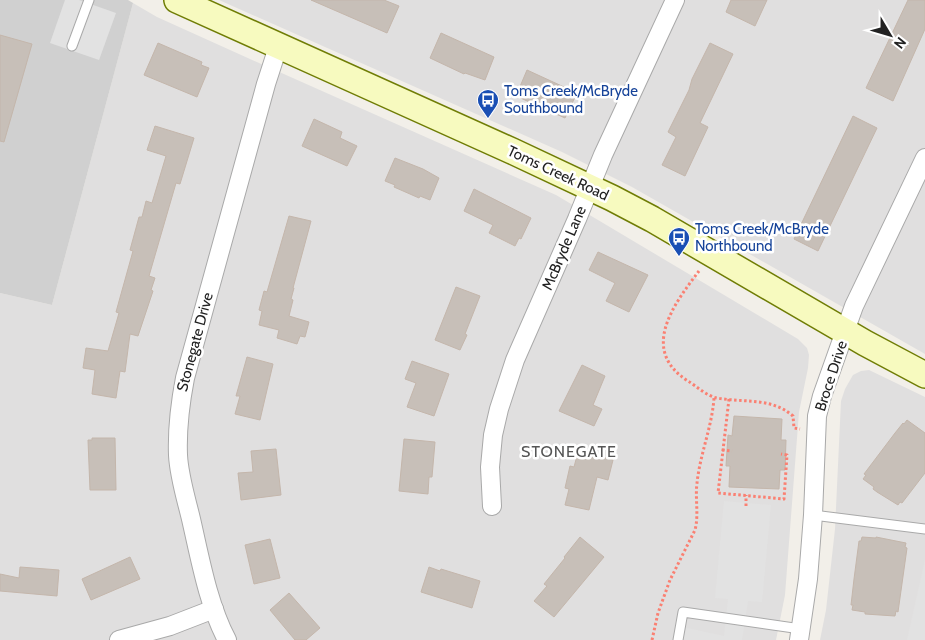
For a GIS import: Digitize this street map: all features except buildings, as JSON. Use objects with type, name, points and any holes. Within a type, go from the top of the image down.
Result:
[{"type":"main road","name":"Toms Creek Road","points":[[177,0],[589,187],[659,224],[845,332],[925,375]]},
{"type":"street","name":"McBryde Lane","points":[[492,506],[490,467],[493,436],[499,408],[515,360],[602,155],[675,0]]},
{"type":"street","name":"Stonegate Drive","points":[[227,640],[214,609],[199,556],[184,490],[178,457],[179,411],[185,378],[266,84],[278,47]]},
{"type":"street","name":"Broce Drive","points":[[800,634],[808,580],[818,416],[822,396],[854,306],[925,158]]},
{"type":"street","points":[[119,640],[170,626],[214,609]]},
{"type":"lane","points":[[72,46],[89,0]]},
{"type":"lane","points":[[813,515],[925,529]]},
{"type":"lane","points":[[678,640],[683,612],[800,634]]},
{"type":"path","points":[[702,266],[672,309],[664,335],[663,350],[668,364],[683,378],[714,398],[774,404],[787,410],[793,416],[794,428],[802,429]]},
{"type":"path","points":[[652,640],[658,613],[670,580],[695,530],[697,522],[697,482],[712,418],[714,398]]},
{"type":"path","points":[[729,399],[718,493],[784,499],[787,455],[780,454]]},
{"type":"path","points":[[722,450],[732,451]]},
{"type":"path","points":[[746,495],[746,506]]},
{"type":"shaded area","points":[[0,0],[128,0],[133,3],[52,305],[0,293]]},
{"type":"shaded area","points":[[65,0],[79,0],[116,13],[99,60],[50,43]]},
{"type":"shaded area","points":[[219,0],[925,0],[925,354],[632,187],[562,152]]},
{"type":"shaded area","points":[[133,3],[157,17],[556,195],[798,339],[807,348],[809,355],[799,412],[785,595],[776,640],[0,640],[0,293],[52,305]]},
{"type":"shaded area","points":[[869,370],[925,397],[925,640],[820,640],[826,610],[835,529],[841,401],[853,375]]},
{"type":"shaded area","points":[[724,501],[771,505],[762,602],[748,601],[742,640],[675,640],[678,626],[724,636],[728,599],[715,598]]},
{"type":"shaded area","points":[[925,560],[925,640],[907,640]]},
{"type":"place","name":"Toms Creek/McBryde Southbound","points":[[488,119]]},
{"type":"place","name":"Toms Creek/McBryde Northbound","points":[[679,257]]},
{"type":"district","name":"STONEGATE","points":[[569,451]]}]
